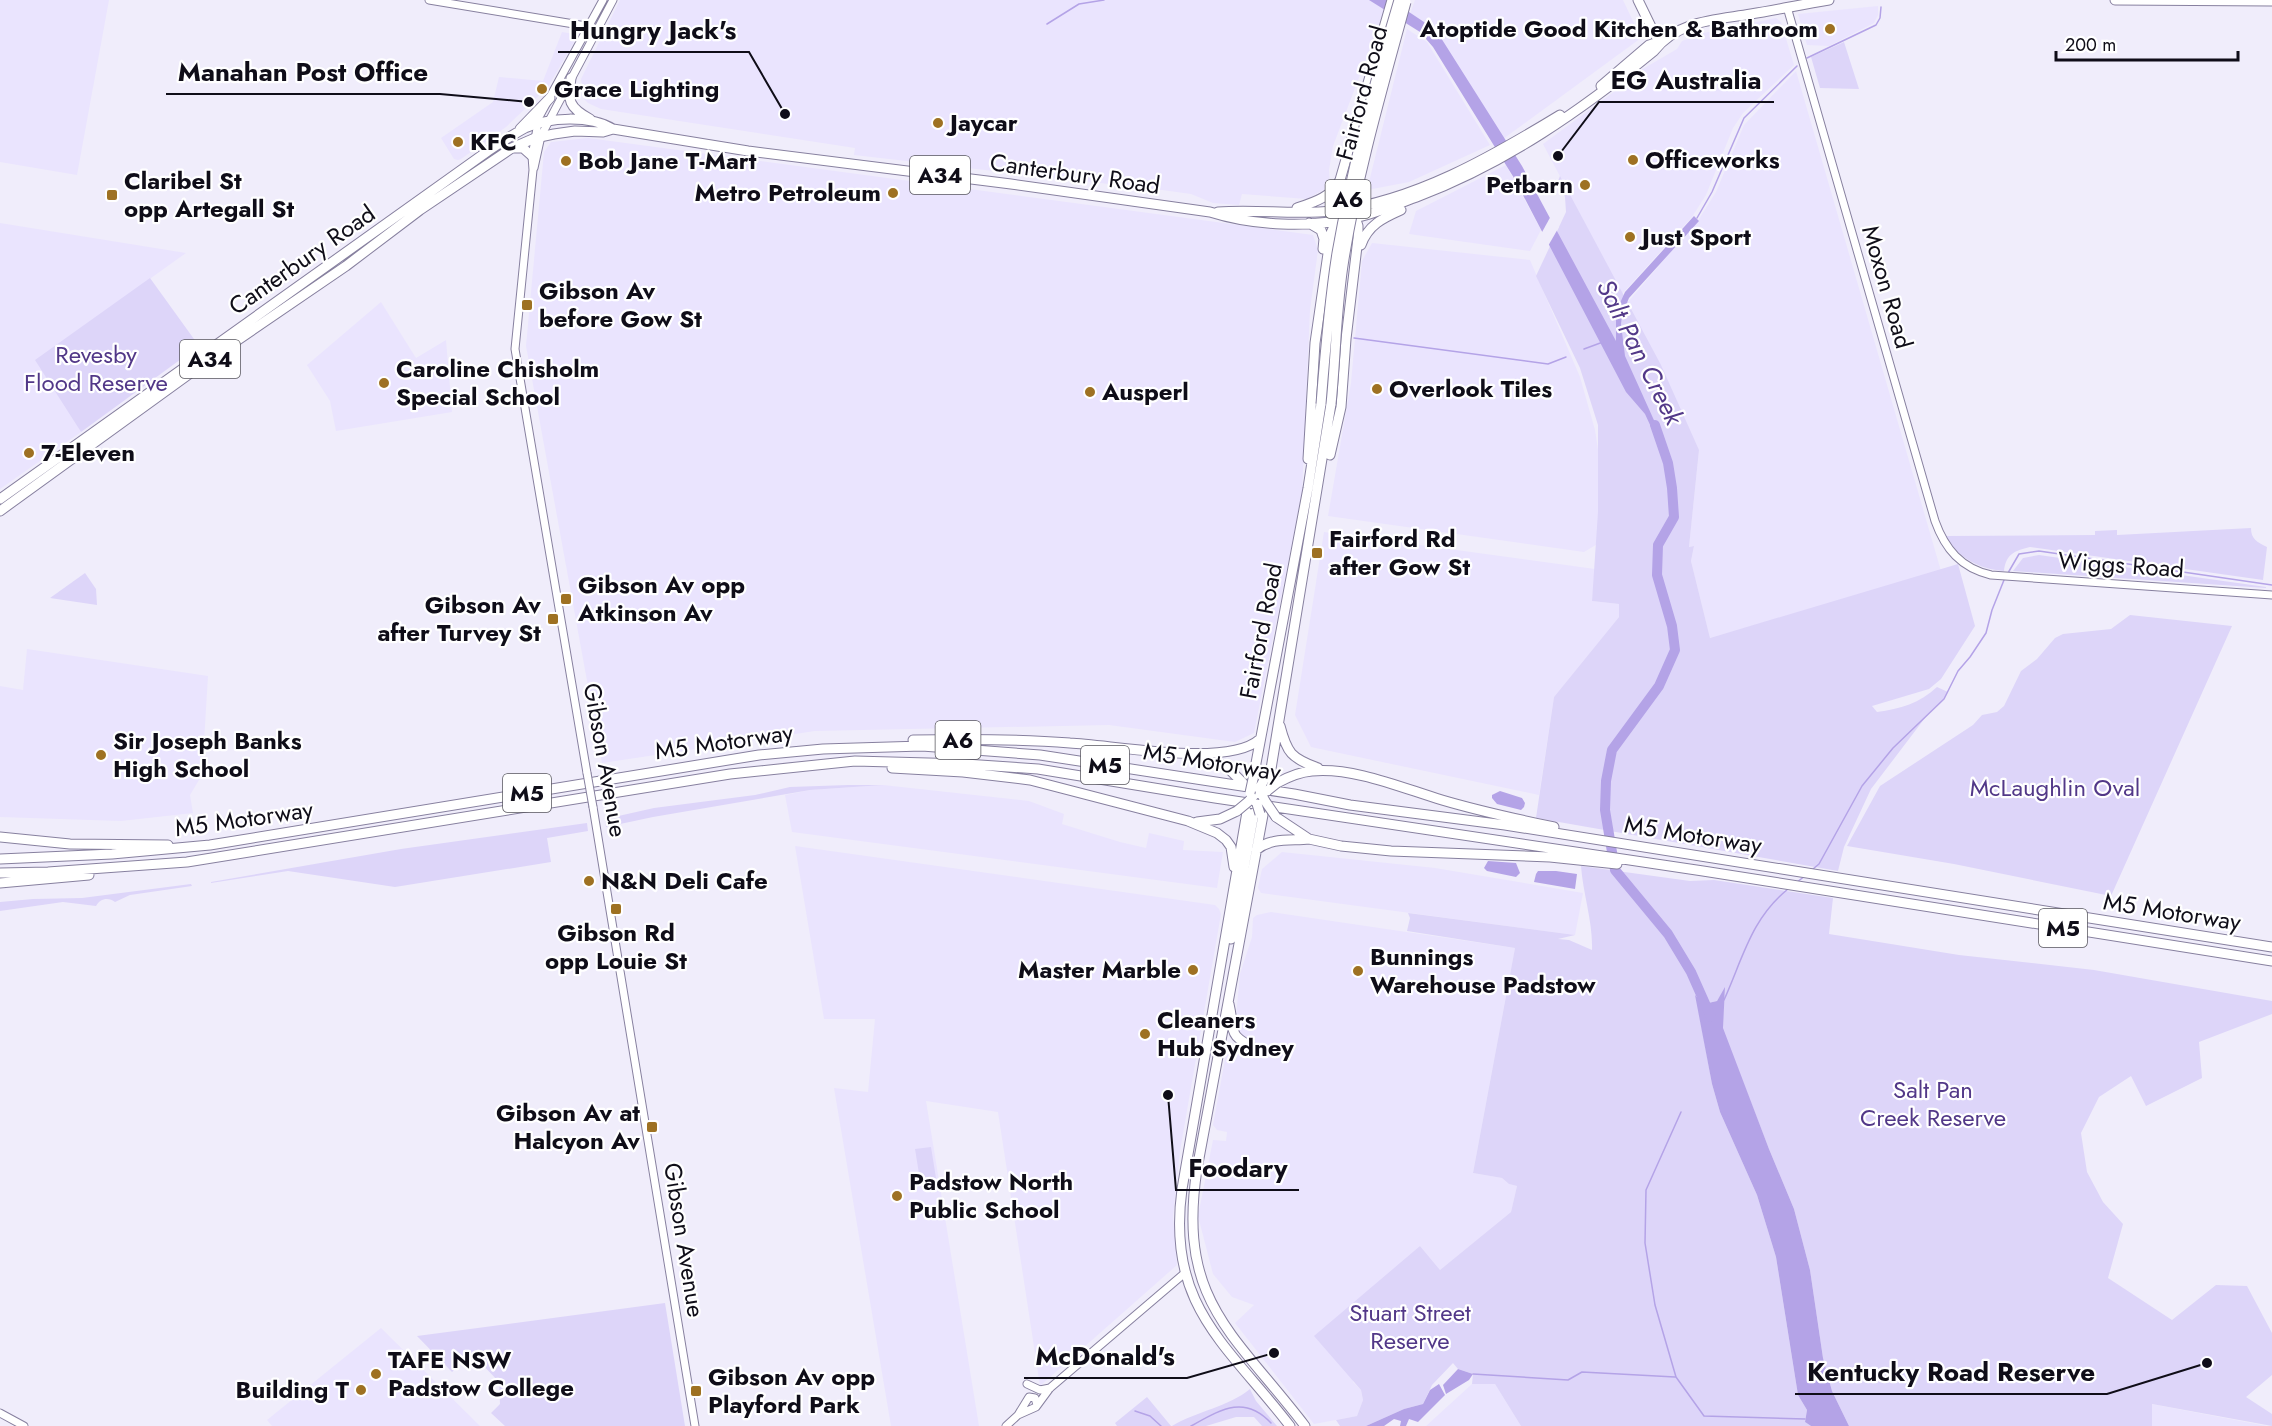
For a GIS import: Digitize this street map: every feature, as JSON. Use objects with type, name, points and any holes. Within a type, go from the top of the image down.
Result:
[{"type":"highway","points":[[1289,211],[1318,201],[1331,193],[1340,180],[1392,0]]},
{"type":"highway","points":[[1638,0],[1655,35],[1661,41]]},
{"type":"highway","name":"Canterbury Road","points":[[0,499],[488,151],[517,133],[538,124],[569,120],[594,122],[613,129],[739,150],[1000,183],[1210,212],[1246,220],[1309,223],[1336,221],[1392,208],[1452,182],[1585,106],[1654,51],[1661,41],[1676,32],[1709,20],[1829,0]]},
{"type":"highway","points":[[2115,0],[2272,1]]},
{"type":"highway","name":"Fairford Road","points":[[1258,797],[1257,759],[1308,488],[1321,404],[1331,296],[1344,219],[1371,100],[1404,1]]},
{"type":"highway","name":"Fairford Road","points":[[1258,797],[1271,759],[1322,467],[1331,404],[1340,293],[1348,235],[1404,1]]},
{"type":"highway","points":[[572,78],[570,103],[594,122]]},
{"type":"highway","points":[[517,133],[549,98]]},
{"type":"highway","name":"Canterbury Road","points":[[0,511],[207,362],[512,148],[538,137],[575,131],[603,132],[613,129]]},
{"type":"highway","points":[[512,148],[523,148],[531,156]]},
{"type":"highway","name":"Canterbury Road","points":[[1210,212],[1348,208],[1382,201],[1419,189],[1497,155]]},
{"type":"highway","name":"A6","points":[[1356,261],[1362,242],[1371,227],[1408,207],[1417,196]]},
{"type":"highway","points":[[1308,488],[1310,398],[1324,268],[1331,232],[1336,221],[1348,208]]},
{"type":"highway","name":"A6","points":[[1322,467],[1328,461],[1341,407],[1346,339],[1356,261],[1359,230],[1356,218],[1348,208]]},
{"type":"highway","points":[[1309,223],[1320,229],[1323,234],[1324,268]]},
{"type":"highway","name":"M5","points":[[1278,722],[1290,753],[1299,761],[1323,771]]},
{"type":"highway","name":"A6","points":[[845,747],[878,742],[984,740],[1071,743],[1192,754],[1234,750],[1252,746],[1260,739]]},
{"type":"highway","name":"M5 Motorway","points":[[0,859],[112,854],[210,845],[716,761],[792,751],[845,747],[932,747],[1040,755],[1294,794],[1350,805],[1554,830],[1856,882],[2272,947]]},
{"type":"highway","name":"A6","points":[[1192,754],[1216,761],[1238,777],[1276,817],[1309,839]]},
{"type":"highway","name":"M5 Motorway","points":[[0,873],[48,873],[187,862],[730,774],[855,761],[965,764],[1038,769],[1551,853],[1703,871],[2272,961]]},
{"type":"highway","name":"M5","points":[[810,765],[934,770],[1030,780],[1188,821],[1213,831],[1226,840],[1232,852],[1235,881]]},
{"type":"highway","name":"M5","points":[[1258,797],[1302,772],[1323,771],[1370,779],[1554,830]]},
{"type":"highway","points":[[1188,821],[1214,820],[1258,797]]},
{"type":"highway","points":[[1213,1011],[1224,981],[1258,797]]},
{"type":"highway","name":"A6","points":[[1258,797],[1260,831],[1227,998],[1194,1196],[1193,1239],[1197,1263],[1210,1300],[1229,1333],[1305,1426]]},
{"type":"highway","name":"A6","points":[[1258,797],[1235,881],[1180,1204],[1179,1234],[1186,1272],[1196,1301],[1215,1336],[1290,1426]]},
{"type":"highway","points":[[0,837],[70,844],[210,845]]},
{"type":"highway","name":"A6","points":[[1256,850],[1263,845],[1279,841],[1309,839],[1341,846],[1391,851],[1551,853]]},
{"type":"highway","points":[[0,883],[52,880],[187,862]]},
{"type":"highway","points":[[1227,998],[1232,1032],[1237,1040],[1257,1050]]},
{"type":"highway","points":[[1186,1272],[1197,1263]]},
{"type":"main road","points":[[429,0],[598,28]]},
{"type":"main road","name":"Gibson Avenue","points":[[603,0],[549,98],[538,124],[515,349],[695,1426]]},
{"type":"main road","name":"Gibson Avenue","points":[[533,170],[531,156],[538,137],[613,0]]},
{"type":"main road","name":"Moxon Road","points":[[1787,7],[1935,521],[1948,549],[1969,567]]},
{"type":"main road","name":"Wiggs Road","points":[[1969,567],[1983,574],[2000,577],[2272,595]]},
{"type":"main road","points":[[1006,1426],[1035,1404],[1050,1388],[1186,1272]]},
{"type":"main road","points":[[1028,1384],[1040,1390],[1050,1388]]},
{"type":"main road","points":[[1018,1415],[1029,1397],[1035,1404]]},
{"type":"main road","points":[[0,1413],[24,1426]]},
{"type":"shaded area","points":[[0,0],[109,0],[77,175],[0,162]]},
{"type":"shaded area","points":[[620,0],[1372,0],[1385,9],[1333,146],[1329,170],[1330,186],[1307,199],[1242,194],[1239,205],[1213,203],[1191,194],[1162,190],[854,155],[855,148],[601,109],[584,99],[581,79]]},
{"type":"shaded area","points":[[1369,0],[1391,0],[1436,30],[1522,166],[1616,341],[1616,312],[1625,292],[1694,216],[1699,221],[1629,298],[1622,315],[1625,356],[1662,438],[1657,440],[1645,414],[1626,392],[1514,178],[1433,47],[1420,32]]},
{"type":"shaded area","points":[[1415,0],[1623,0],[1641,38],[1503,139],[1410,14]]},
{"type":"shaded area","points":[[1878,6],[1878,15],[1874,23],[1829,46],[1807,45],[1798,14]]},
{"type":"shaded area","points":[[1776,18],[1781,22],[1794,65],[1743,113],[1733,128],[1706,195],[1692,217],[1622,294],[1543,144],[1641,70],[1677,49],[1682,41],[1704,33]]},
{"type":"shaded area","points":[[1407,29],[1427,42],[1490,145],[1409,182],[1367,190]]},
{"type":"shaded area","points":[[562,32],[574,34],[577,37],[548,87],[506,127],[461,159],[454,159],[441,138],[493,102],[499,77],[543,81]]},
{"type":"shaded area","points":[[1796,71],[1941,571],[1710,638],[1691,561],[1694,546],[1689,547],[1699,450],[1627,303],[1699,219],[1716,192],[1744,125]]},
{"type":"shaded area","points":[[588,138],[1313,235],[1318,250],[1310,310],[1302,493],[1254,733],[1235,742],[1109,725],[815,731],[602,763],[526,346],[544,152],[551,142]]},
{"type":"shaded area","points":[[1506,165],[1541,230],[1530,251],[1409,234],[1416,211]]},
{"type":"shaded area","points":[[0,223],[186,253],[36,360],[81,432],[0,489]]},
{"type":"shaded area","points":[[1372,243],[1530,260],[1580,377],[1595,430],[1604,489],[1599,543],[1584,552],[1328,516],[1351,383],[1362,261]]},
{"type":"shaded area","name":"Caroline Chisholm Special School","points":[[381,302],[416,358],[446,340],[452,412],[336,431],[330,401],[307,365]]},
{"type":"shaded area","points":[[1324,532],[1595,569],[1592,601],[1619,604],[1619,617],[1554,697],[1539,795],[1311,747],[1295,715]]},
{"type":"shaded area","name":"Sir Joseph Banks High School","points":[[27,649],[208,676],[202,775],[190,795],[193,813],[121,821],[0,817],[0,686],[23,690]]},
{"type":"shaded area","points":[[883,785],[1029,801],[1064,814],[1062,824],[1120,842],[1146,848],[1149,833],[1184,841],[1183,850],[1223,852],[1217,888],[792,832],[785,795],[810,790]]},
{"type":"shaded area","points":[[1500,791],[1522,798],[1525,803],[1524,807],[1521,810],[1497,804],[1492,795]]},
{"type":"shaded area","points":[[795,846],[1215,905],[1221,914],[1180,1151],[1173,1217],[1177,1265],[1040,1386],[998,1112],[926,1101],[979,1426],[891,1426],[834,1088],[868,1092],[875,1019],[824,1019]]},
{"type":"shaded area","points":[[1282,852],[1435,868],[1583,893],[1575,935],[1261,893],[1258,888],[1262,869]]},
{"type":"shaded area","points":[[1488,861],[1516,863],[1520,873],[1516,877],[1487,871],[1484,868]]},
{"type":"shaded area","points":[[1538,871],[1577,874],[1575,889],[1534,882]]},
{"type":"shaded area","points":[[1271,912],[1515,948],[1473,1173],[1502,1178],[1509,1184],[1517,1186],[1511,1212],[1440,1270],[1420,1246],[1353,1382],[1361,1390],[1363,1400],[1357,1416],[1314,1424],[1235,1323],[1254,1305],[1232,1297],[1213,1274],[1198,1216],[1213,1140],[1226,1141],[1227,1132],[1217,1130],[1213,1125],[1226,1054],[1237,1054],[1240,1038],[1236,1017],[1240,974],[1252,937],[1253,918]]},
{"type":"shaded area","points":[[1725,987],[1723,1028],[1794,1209],[1810,1270],[1823,1358],[1832,1391],[1849,1426],[1811,1426],[1805,1422],[1807,1410],[1798,1395],[1776,1257],[1757,1195],[1720,1112],[1712,1084],[1695,995],[1704,1004],[1717,1001]]},
{"type":"shaded area","name":"TAFE NSW Padstow College","points":[[381,1328],[480,1426],[272,1426],[267,1420]]},
{"type":"shaded area","points":[[1458,1369],[1473,1374],[1469,1380],[1446,1394],[1443,1385]]},
{"type":"shaded area","points":[[1439,1384],[1445,1395],[1418,1422],[1409,1419],[1406,1426],[1400,1426],[1401,1421],[1394,1419],[1384,1426],[1366,1426],[1404,1409],[1423,1404],[1430,1390]]},
{"type":"shaded area","points":[[1472,1384],[1495,1384],[1521,1426],[1426,1426]]},
{"type":"shaded area","points":[[2151,1404],[2267,1426],[2152,1426]]},
{"type":"green space","points":[[1844,42],[1859,89],[1820,88],[1811,57]]},
{"type":"green space","points":[[1560,176],[1661,365],[1699,450],[1689,547],[1694,546],[1691,561],[1710,638],[1958,564],[1975,626],[1941,679],[1929,689],[1872,706],[1877,712],[1885,711],[1917,701],[1937,687],[1948,692],[1928,714],[1871,789],[1844,847],[1838,871],[1536,818],[1554,697],[1619,617],[1619,604],[1592,601],[1598,512],[1598,425],[1580,368],[1536,276],[1566,212],[1565,197],[1558,181]]},
{"type":"green space","name":"Revesby Flood Reserve","points":[[150,278],[199,346],[81,432],[35,360]]},
{"type":"green space","points":[[2251,528],[2255,540],[2267,547],[2263,580],[2030,547],[2012,554],[2004,571],[1995,570],[1970,561],[1951,544],[1946,536],[2095,535],[2095,531],[2117,530],[2117,535]]},
{"type":"green space","points":[[2039,555],[2266,588],[2013,571],[2023,558]]},
{"type":"green space","points":[[85,573],[96,589],[97,605],[50,598]]},
{"type":"green space","name":"McLaughlin Oval","points":[[2130,615],[2232,626],[2111,896],[1954,864],[1847,846],[1880,786],[1973,725],[1982,715],[1997,712],[2004,706],[2021,671],[2037,659],[2055,638],[2063,634],[2111,629]]},
{"type":"green space","points":[[883,785],[810,790],[606,827],[605,819],[654,808],[755,795],[790,787]]},
{"type":"green space","points":[[587,823],[588,831],[547,838],[551,862],[395,887],[288,871],[211,883],[401,849]]},
{"type":"green space","points":[[1581,866],[1690,881],[1714,880],[1833,898],[1829,934],[1959,955],[2094,970],[2272,1001],[2272,1014],[2199,1042],[2202,1078],[2146,1106],[2131,1076],[2099,1097],[2081,1133],[2087,1172],[2103,1202],[2123,1224],[2108,1278],[2172,1320],[2216,1285],[2247,1286],[2272,1333],[2272,1375],[2246,1397],[2272,1414],[2272,1426],[2152,1404],[2152,1426],[1849,1426],[1832,1391],[1823,1358],[1810,1270],[1794,1209],[1722,1028],[1725,989],[1717,1001],[1704,1004],[1696,996],[1712,1084],[1720,1112],[1757,1195],[1776,1257],[1798,1395],[1807,1410],[1805,1422],[1811,1426],[1521,1426],[1495,1384],[1472,1384],[1473,1374],[1458,1369],[1453,1363],[1432,1385],[1423,1404],[1404,1409],[1366,1426],[1340,1426],[1336,1420],[1357,1416],[1363,1400],[1361,1390],[1314,1336],[1420,1246],[1440,1270],[1511,1212],[1517,1186],[1509,1184],[1502,1178],[1473,1173],[1515,948],[1407,931],[1410,918],[1408,913],[1575,935],[1558,939],[1569,940],[1592,950]]},
{"type":"green space","points":[[191,884],[192,886],[130,895],[115,902],[105,899],[96,906],[63,902],[0,911],[0,902],[82,898]]},
{"type":"green space","points":[[931,1147],[936,1178],[920,1180],[915,1149]]},
{"type":"green space","points":[[665,1303],[685,1426],[505,1426],[491,1413],[500,1404],[499,1382],[479,1361],[466,1359],[452,1372],[417,1336]]},
{"type":"green space","points":[[1250,1389],[1256,1401],[1277,1426],[1262,1426],[1254,1417],[1236,1417],[1206,1426],[1172,1426],[1232,1400]]},
{"type":"green space","points":[[1147,1397],[1171,1426],[1117,1426],[1115,1423]]},
{"type":"pier","points":[[1552,214],[1559,227],[1548,246],[1541,234]]},
{"type":"waterway","points":[[1047,24],[1079,4],[1104,0]]},
{"type":"waterway","points":[[1807,58],[1876,25],[1880,18],[1881,7]]},
{"type":"waterway","points":[[1697,218],[1712,192],[1744,118],[1797,66]]},
{"type":"waterway","points":[[1354,338],[1548,364],[1566,357]]},
{"type":"waterway","points":[[1584,349],[1603,342]]},
{"type":"waterway","name":"Salt Pan Creek","points":[[1655,425],[1668,463],[1672,488],[1674,517],[1658,545],[1657,575],[1672,626],[1675,650],[1659,686],[1612,750],[1606,781],[1605,810],[1615,870],[1668,934],[1691,972],[1711,1017]]},
{"type":"waterway","points":[[2008,573],[2019,554],[2039,551],[2272,585]]},
{"type":"waterway","points":[[1813,869],[1819,864],[1862,786],[1893,748],[1944,699],[1958,671],[1986,633],[2004,580]]},
{"type":"waterway","points":[[1797,882],[1805,876]]},
{"type":"waterway","points":[[1724,1000],[1756,926],[1775,901],[1788,889]]},
{"type":"waterway","points":[[1681,1112],[1646,1190],[1645,1243],[1655,1305],[1676,1377],[1704,1416],[1805,1419]]},
{"type":"waterway","points":[[1473,1374],[1568,1380],[1582,1372],[1675,1377]]},
{"type":"waterway","points":[[1191,1426],[1222,1410],[1241,1407],[1261,1414],[1271,1423]]},
{"type":"waterway","points":[[1135,1411],[1150,1416],[1161,1426]]},
{"type":"place","name":"Atoptide Good Kitchen & Bathroom","points":[[1830,29]]},
{"type":"place","name":"Grace Lighting","points":[[542,89]]},
{"type":"place","name":"Manahan Post Office","points":[[529,102]]},
{"type":"place","name":"Hungry Jack's","points":[[785,114]]},
{"type":"place","name":"Jaycar","points":[[938,123]]},
{"type":"place","name":"KFC","points":[[458,142]]},
{"type":"place","name":"EG Australia","points":[[1558,156]]},
{"type":"place","name":"Officeworks","points":[[1633,160]]},
{"type":"place","name":"Bob Jane T-Mart","points":[[566,161]]},
{"type":"place","name":"Petbarn","points":[[1585,185]]},
{"type":"place","name":"Metro Petroleum","points":[[893,193]]},
{"type":"place","name":"Claribel St opp Artegall St","points":[[112,195]]},
{"type":"place","name":"Just Sport","points":[[1630,237]]},
{"type":"place","name":"Gibson Av before Gow St","points":[[527,305]]},
{"type":"place","name":"Caroline Chisholm Special School","points":[[384,383]]},
{"type":"place","name":"Overlook Tiles","points":[[1377,389]]},
{"type":"place","name":"Ausperl","points":[[1090,392]]},
{"type":"place","name":"7-Eleven","points":[[29,453]]},
{"type":"place","name":"Fairford Rd after Gow St","points":[[1317,553]]},
{"type":"place","name":"Gibson Av opp Atkinson Av","points":[[566,599]]},
{"type":"place","name":"Gibson Av after Turvey St","points":[[553,619]]},
{"type":"place","name":"Sir Joseph Banks High School","points":[[101,755]]},
{"type":"place","name":"N&N Deli Cafe","points":[[589,881]]},
{"type":"place","name":"Gibson Rd opp Louie St","points":[[616,909]]},
{"type":"place","name":"Master Marble","points":[[1193,970]]},
{"type":"place","name":"Bunnings Warehouse Padstow","points":[[1358,971]]},
{"type":"place","name":"Cleaners Hub Sydney","points":[[1145,1034]]},
{"type":"place","name":"Foodary","points":[[1168,1095]]},
{"type":"place","name":"Gibson Av at Halcyon Av","points":[[652,1127]]},
{"type":"place","name":"Padstow North Public School","points":[[897,1196]]},
{"type":"place","name":"McDonald's","points":[[1274,1353]]},
{"type":"place","name":"Kentucky Road Reserve","points":[[2207,1363]]},
{"type":"place","name":"TAFE NSW Padstow College","points":[[376,1374]]},
{"type":"place","name":"Building T","points":[[361,1390]]},
{"type":"place","name":"Gibson Av opp Playford Park","points":[[696,1391]]},
{"type":"park label","name":"Salt Pan Creek Reserve","points":[[1933,1104]]},
{"type":"park label","name":"Stuart Street Reserve","points":[[1410,1327]]}]
